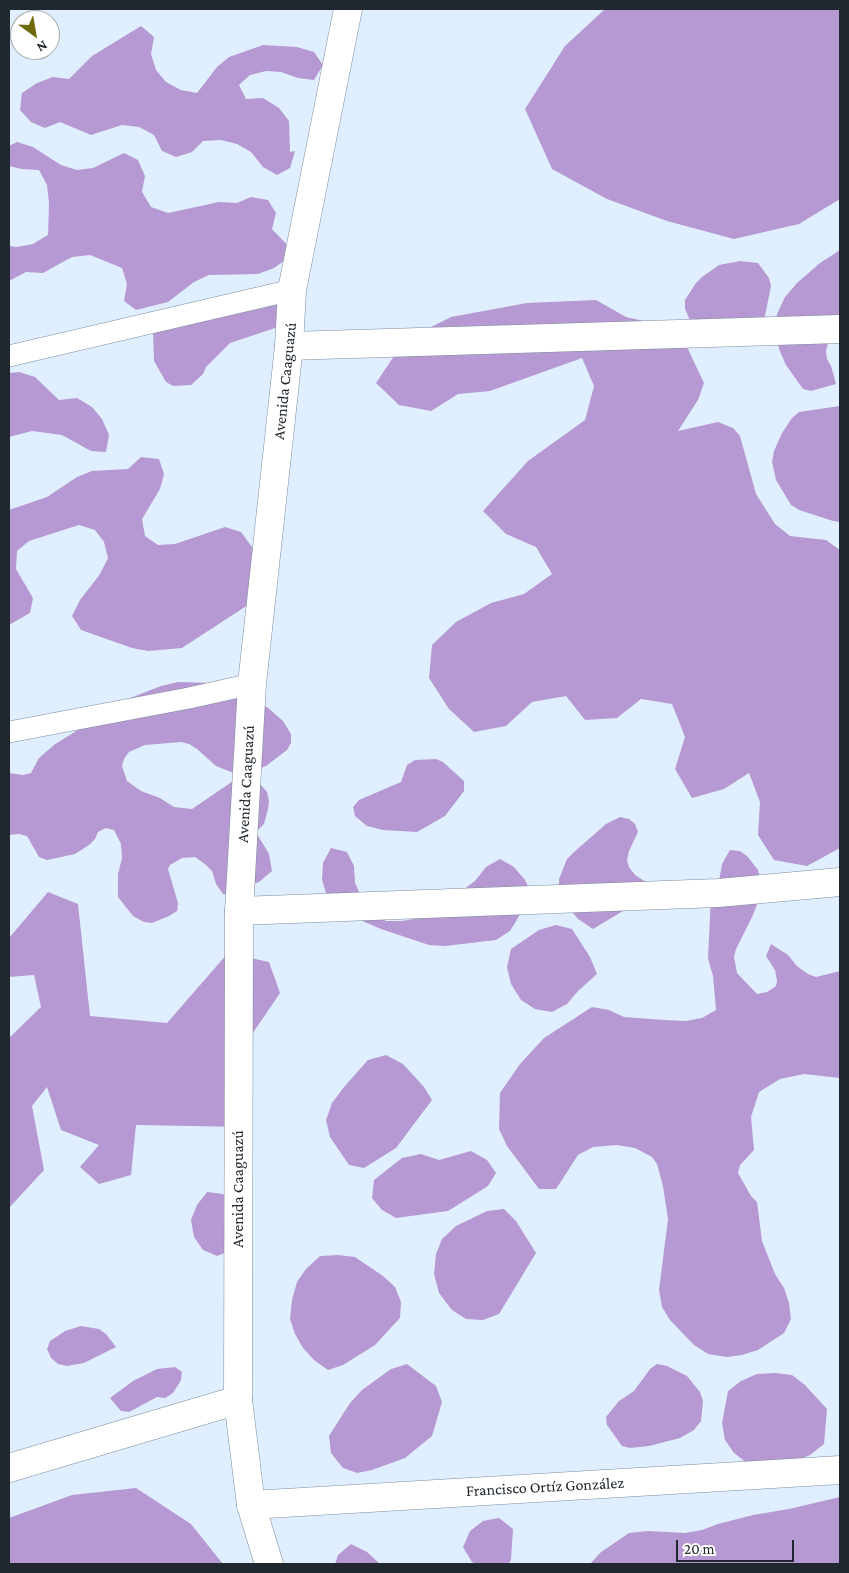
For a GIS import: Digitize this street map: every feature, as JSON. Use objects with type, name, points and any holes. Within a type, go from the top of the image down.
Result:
[{"type":"street","name":"Avenida Caaguazú","points":[[269,1564],[251,1505],[238,1400],[238,911],[252,684],[289,346],[292,290],[348,9]]},
{"type":"street","points":[[289,346],[840,329]]},
{"type":"street","points":[[238,911],[718,892],[840,882]]},
{"type":"street","points":[[9,1468],[238,1400]]},
{"type":"street","name":"Francisco Ortíz González","points":[[251,1505],[840,1470]]},
{"type":"lane","points":[[9,356],[292,290]]},
{"type":"lane","points":[[9,732],[189,698],[252,684]]},
{"type":"shaded area","points":[[605,9],[840,9],[840,199],[799,224],[734,239],[667,221],[607,199],[552,169],[525,109],[565,46]]},
{"type":"shaded area","points":[[141,26],[154,37],[151,54],[156,70],[166,82],[181,90],[197,93],[217,67],[229,57],[263,45],[297,47],[314,52],[323,65],[314,80],[298,78],[281,72],[266,71],[250,75],[239,85],[246,99],[263,98],[279,108],[289,121],[290,152],[295,151],[290,168],[277,175],[263,167],[251,152],[237,144],[221,140],[203,141],[192,152],[176,157],[162,151],[154,135],[139,127],[122,125],[91,135],[60,122],[45,128],[31,122],[20,110],[22,93],[37,83],[53,77],[69,79],[92,56]]},
{"type":"shaded area","points":[[17,142],[33,147],[61,165],[77,170],[93,168],[124,153],[138,160],[145,176],[142,192],[151,207],[168,213],[219,202],[237,203],[251,197],[268,200],[276,213],[272,229],[295,253],[274,268],[258,274],[209,275],[194,282],[168,302],[136,310],[124,301],[127,284],[122,268],[90,255],[72,257],[43,273],[26,272],[9,281],[9,246],[17,247],[33,244],[48,235],[49,203],[47,185],[39,170],[9,166],[9,146]]},
{"type":"shaded area","points":[[840,250],[840,328],[828,343],[826,351],[836,384],[811,391],[803,389],[786,365],[779,349],[776,331],[777,314],[785,297],[797,283],[820,263]]},
{"type":"shaded area","points":[[740,261],[758,263],[769,278],[771,286],[764,321],[692,325],[685,309],[685,300],[696,283],[719,265]]},
{"type":"shaded area","points":[[283,300],[287,324],[230,343],[191,385],[173,386],[166,382],[154,361],[153,333]]},
{"type":"shaded area","points":[[596,300],[626,317],[661,325],[686,345],[704,383],[698,400],[678,431],[718,422],[733,428],[740,436],[756,494],[775,524],[790,536],[826,540],[840,550],[840,848],[807,866],[774,860],[758,835],[760,802],[749,773],[724,789],[692,798],[675,769],[685,737],[672,704],[641,699],[617,718],[585,720],[566,696],[532,702],[506,726],[474,732],[449,709],[429,678],[432,645],[456,622],[491,603],[524,594],[552,574],[536,547],[506,534],[483,511],[528,461],[585,420],[594,386],[582,358],[490,391],[458,394],[431,411],[399,405],[376,383],[396,353],[421,332],[451,317],[527,303]]},
{"type":"shaded area","points":[[19,372],[35,377],[59,400],[77,398],[92,407],[102,419],[109,435],[106,452],[91,451],[62,435],[32,431],[9,437],[9,373]]},
{"type":"shaded area","points":[[840,406],[840,522],[799,510],[791,505],[776,480],[772,462],[774,451],[782,433],[792,418],[799,412]]},
{"type":"shaded area","points":[[141,457],[159,459],[164,474],[160,489],[142,519],[145,536],[158,545],[175,544],[225,527],[241,532],[260,558],[254,601],[182,648],[148,651],[132,648],[81,630],[72,616],[80,600],[100,574],[108,558],[104,542],[95,530],[79,525],[29,541],[17,551],[16,569],[33,598],[30,613],[9,625],[9,510],[47,497],[77,477],[92,471],[128,469]]},
{"type":"shaded area","points":[[178,682],[214,683],[267,707],[283,721],[291,734],[291,743],[287,750],[266,766],[256,770],[231,772],[216,766],[197,749],[181,742],[145,745],[129,752],[122,766],[127,781],[141,791],[160,798],[174,807],[192,809],[239,777],[247,776],[261,785],[267,792],[269,801],[264,824],[257,834],[269,854],[272,871],[259,882],[244,887],[232,895],[223,894],[216,884],[212,871],[206,865],[195,857],[182,858],[170,865],[168,869],[178,903],[177,911],[152,923],[144,922],[133,916],[118,897],[118,874],[122,858],[121,844],[114,830],[106,828],[98,832],[95,839],[89,845],[75,854],[47,860],[39,857],[27,836],[19,834],[9,835],[9,773],[23,775],[31,773],[39,758],[54,745],[125,700],[161,686]]},
{"type":"shaded area","points":[[436,759],[443,762],[464,781],[464,791],[445,816],[417,832],[383,830],[367,826],[355,816],[353,807],[359,800],[401,782],[407,765],[415,760]]},
{"type":"shaded area","points":[[620,817],[629,819],[635,824],[638,832],[627,860],[629,867],[635,875],[649,884],[648,896],[593,929],[578,919],[563,899],[559,889],[559,879],[567,859],[606,824]]},
{"type":"shaded area","points":[[331,848],[347,852],[354,866],[355,883],[362,898],[372,912],[386,921],[419,918],[436,910],[475,881],[486,867],[500,859],[514,867],[525,880],[532,895],[510,931],[496,940],[445,946],[429,945],[381,929],[336,910],[327,896],[322,880],[323,863]]},
{"type":"shaded area","points":[[730,850],[740,851],[747,856],[758,870],[760,879],[759,899],[734,957],[737,973],[757,994],[767,992],[776,986],[775,970],[766,956],[771,944],[788,955],[797,966],[808,974],[816,977],[840,971],[840,1078],[804,1074],[780,1079],[759,1092],[751,1117],[754,1150],[740,1165],[738,1173],[751,1196],[757,1202],[762,1241],[775,1274],[784,1288],[789,1303],[791,1319],[784,1333],[758,1350],[727,1357],[708,1354],[694,1345],[670,1320],[662,1307],[659,1290],[668,1219],[663,1186],[657,1164],[652,1157],[635,1148],[617,1145],[593,1147],[578,1155],[556,1189],[539,1189],[507,1146],[499,1129],[500,1093],[520,1064],[544,1038],[592,1007],[609,1010],[624,1017],[686,1021],[702,1018],[716,1010],[713,976],[708,959],[711,896],[719,881],[722,864]]},
{"type":"shaded area","points":[[48,892],[78,904],[90,1016],[167,1023],[228,953],[269,962],[280,993],[242,1049],[244,1127],[136,1125],[131,1175],[99,1184],[80,1167],[99,1145],[61,1130],[47,1087],[32,1106],[44,1170],[9,1208],[9,1038],[41,1007],[34,975],[9,977],[9,938]]},
{"type":"shaded area","points":[[556,925],[572,929],[590,957],[597,974],[567,1004],[552,1012],[535,1009],[521,1000],[511,984],[507,967],[511,949],[539,930]]},
{"type":"shaded area","points":[[386,1055],[403,1064],[424,1087],[432,1100],[396,1148],[364,1168],[349,1165],[330,1137],[326,1120],[332,1103],[368,1060]]},
{"type":"shaded area","points":[[471,1151],[487,1160],[496,1173],[488,1186],[448,1211],[396,1218],[382,1210],[372,1198],[374,1180],[402,1158],[421,1154],[439,1160]]},
{"type":"shaded area","points":[[207,1192],[223,1194],[236,1205],[232,1250],[217,1256],[203,1250],[194,1237],[191,1220],[197,1205]]},
{"type":"shaded area","points":[[504,1209],[516,1221],[536,1253],[499,1314],[483,1320],[466,1319],[452,1310],[439,1293],[434,1274],[436,1254],[442,1239],[456,1226],[487,1211]]},
{"type":"shaded area","points":[[338,1255],[355,1257],[383,1276],[395,1287],[401,1302],[400,1318],[375,1345],[343,1365],[328,1370],[314,1360],[303,1348],[295,1334],[290,1319],[292,1300],[297,1282],[306,1269],[320,1256]]},
{"type":"shaded area","points":[[81,1326],[99,1329],[106,1334],[116,1347],[84,1363],[67,1366],[58,1364],[51,1358],[47,1349],[50,1341],[65,1331]]},
{"type":"shaded area","points":[[407,1364],[436,1386],[442,1402],[432,1436],[405,1458],[372,1470],[357,1473],[343,1468],[331,1453],[329,1436],[350,1403],[362,1390],[391,1369]]},
{"type":"shaded area","points":[[657,1364],[667,1366],[687,1376],[700,1392],[703,1401],[701,1421],[694,1430],[680,1438],[649,1446],[630,1448],[622,1446],[607,1425],[606,1417],[619,1401],[634,1391],[650,1369]]},
{"type":"shaded area","points":[[175,1367],[182,1372],[181,1380],[173,1393],[165,1398],[157,1397],[129,1412],[121,1411],[110,1398],[133,1381],[157,1369]]},
{"type":"shaded area","points":[[775,1373],[792,1375],[805,1385],[827,1409],[824,1444],[810,1455],[795,1461],[747,1463],[734,1453],[725,1440],[722,1423],[728,1391],[741,1381],[757,1374]]},
{"type":"shaded area","points":[[136,1488],[191,1524],[223,1564],[9,1564],[9,1518],[72,1495]]},
{"type":"shaded area","points":[[840,1497],[840,1564],[590,1564],[601,1552],[629,1533],[648,1531],[685,1533],[753,1515]]},
{"type":"shaded area","points":[[499,1518],[513,1529],[511,1560],[508,1564],[476,1564],[472,1562],[463,1547],[470,1531],[483,1521]]},
{"type":"shaded area","points":[[351,1544],[367,1552],[380,1564],[335,1564],[338,1555]]}]
